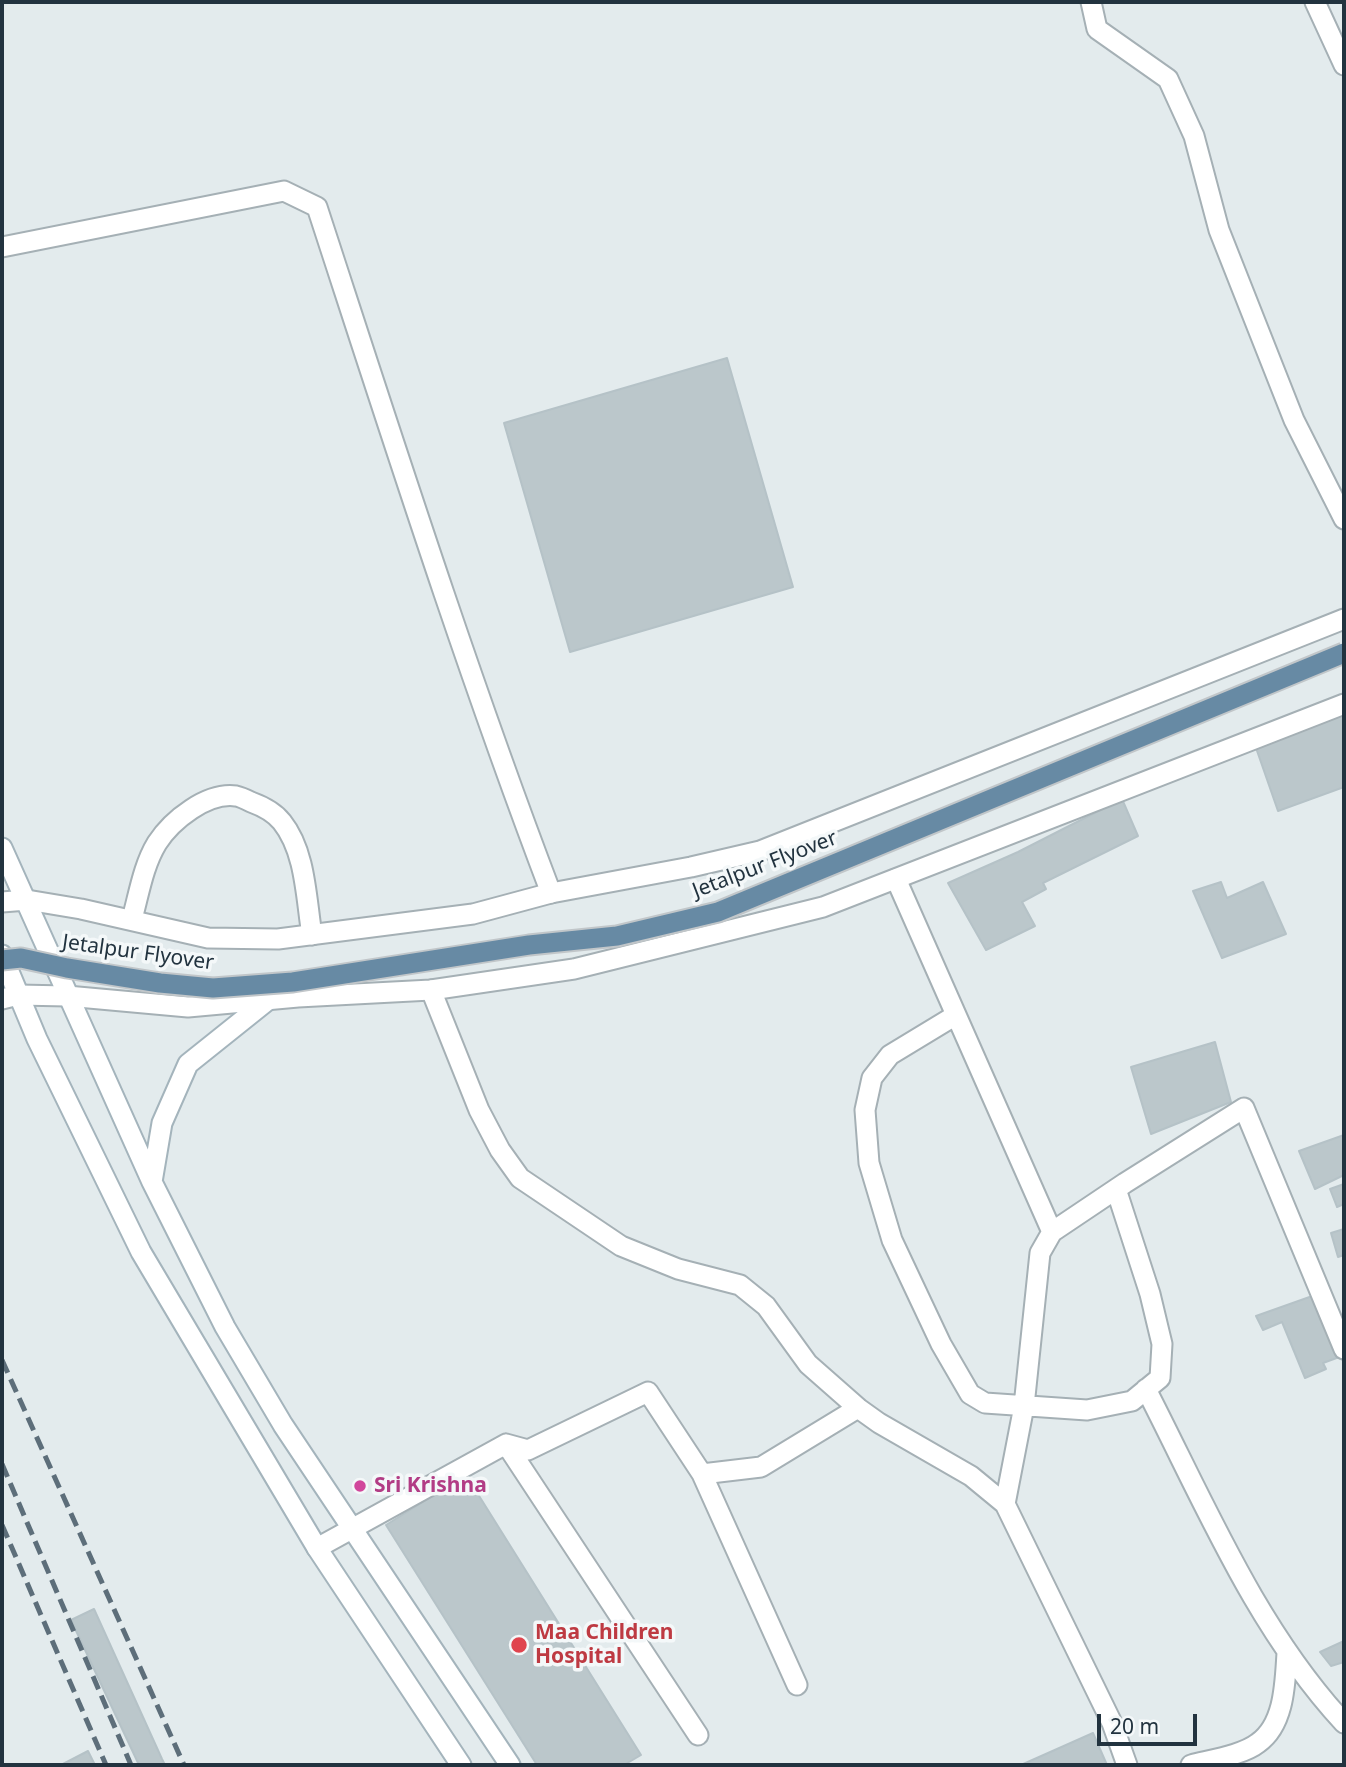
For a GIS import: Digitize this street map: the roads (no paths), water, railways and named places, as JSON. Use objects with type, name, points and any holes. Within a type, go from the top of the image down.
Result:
[{"type":"main road","name":"Jetalpur Flyover","points":[[2,958],[21,958],[160,983],[213,988],[293,982],[529,946],[617,936],[718,912],[1344,653]]},
{"type":"street","points":[[1091,2],[1097,29],[1168,79],[1194,136],[1219,230],[1294,420],[1344,519]]},
{"type":"street","points":[[1315,2],[1344,65]]},
{"type":"street","points":[[2,247],[284,191],[317,207],[428,548],[500,758],[551,893]]},
{"type":"street","points":[[2,902],[27,900],[132,919],[208,938],[278,939],[473,914],[551,893],[691,867],[760,850],[1344,619]]},
{"type":"street","points":[[10,997],[67,996],[188,1007],[432,990],[574,969],[823,907],[1344,704]]},
{"type":"street","points":[[132,919],[144,873],[158,843],[183,814],[204,801],[235,796],[263,806],[282,821],[295,846],[302,870],[312,935]]},
{"type":"street","points":[[2,848],[152,1182],[225,1326],[284,1425],[510,1765]]},
{"type":"street","points":[[896,879],[1052,1232]]},
{"type":"street","points":[[2,958],[10,997],[37,1039],[141,1252],[317,1548],[461,1765]]},
{"type":"street","points":[[432,990],[480,1110],[500,1150],[520,1178],[621,1246],[678,1269],[740,1285],[766,1306],[808,1364],[858,1408],[878,1423],[971,1476],[1005,1504],[1112,1723],[1128,1765]]},
{"type":"street","points":[[152,1182],[162,1123],[188,1064],[268,1000]]},
{"type":"street","points":[[956,1015],[890,1055],[872,1078],[865,1110],[869,1163],[892,1240],[941,1343],[970,1394],[985,1403],[1087,1410],[1132,1401],[1160,1378],[1162,1344],[1150,1294],[1116,1189]]},
{"type":"street","points":[[1005,1504],[1024,1406],[1040,1253],[1052,1232],[1244,1108],[1344,1349]]},
{"type":"street","points":[[1146,1390],[1246,1583],[1287,1653],[1344,1723]]},
{"type":"street","points":[[317,1548],[506,1444],[528,1450],[648,1392],[702,1474],[797,1685]]},
{"type":"street","points":[[702,1474],[761,1467],[858,1408]]},
{"type":"street","points":[[506,1444],[698,1735]]},
{"type":"street","points":[[1191,1765],[1227,1756],[1258,1744],[1272,1727],[1284,1694],[1287,1653]]},
{"type":"railway","points":[[2,1360],[184,1765]]},
{"type":"railway","points":[[2,1464],[131,1765]]},
{"type":"railway","points":[[2,1525],[106,1765]]},
{"type":"place","name":"Sri Krishna","points":[[360,1486]]},
{"type":"place","name":"Maa Children Hospital","points":[[519,1645]]}]
